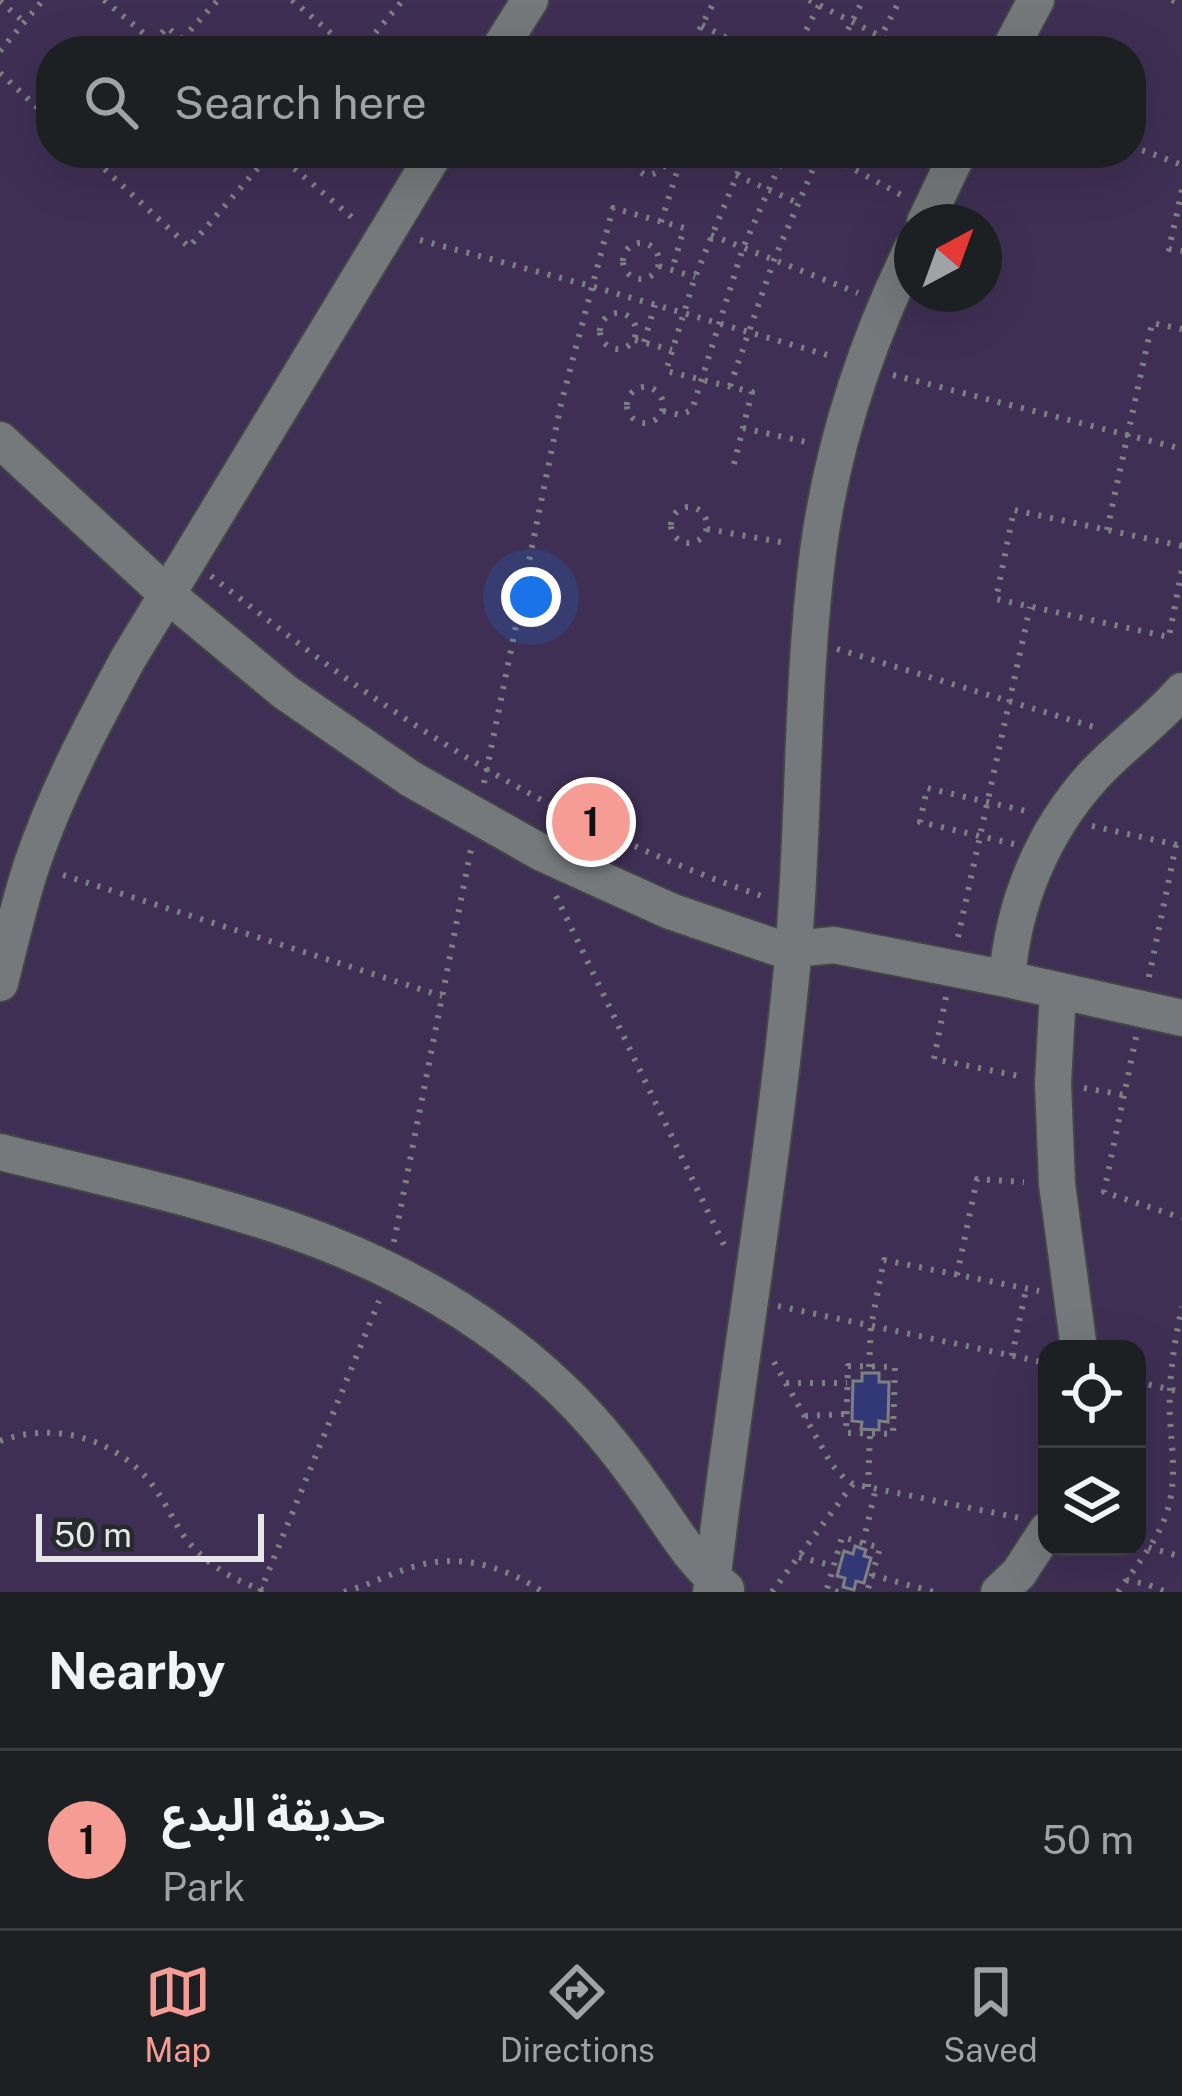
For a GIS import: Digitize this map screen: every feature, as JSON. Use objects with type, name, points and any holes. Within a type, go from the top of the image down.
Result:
[{"type":"street","points":[[507,36],[530,0]]},
{"type":"street","points":[[1017,36],[1036,0]]},
{"type":"street","points":[[0,983],[32,865],[92,726],[426,168]]},
{"type":"street","points":[[934,204],[951,168]]},
{"type":"street","points":[[718,1588],[794,949],[819,548],[863,366],[894,287]]},
{"type":"street","points":[[0,440],[168,595],[285,692],[411,779],[542,853],[670,911],[749,939],[794,949],[834,945],[1182,1018]]},
{"type":"street","points":[[1007,979],[1022,900],[1052,834],[1094,776],[1182,691]]},
{"type":"street","points":[[1058,991],[1052,1083],[1058,1184],[1078,1340]]},
{"type":"street","points":[[0,1152],[294,1230],[389,1268],[479,1321],[558,1386],[622,1456],[675,1536],[718,1588]]},
{"type":"street","points":[[999,1592],[1019,1573],[1036,1525]]},
{"type":"path","points":[[0,51],[43,0]]},
{"type":"path","points":[[104,0],[147,36]]},
{"type":"path","points":[[185,36],[218,0]]},
{"type":"path","points":[[292,0],[337,36]]},
{"type":"path","points":[[370,36],[404,0]]},
{"type":"path","points":[[696,36],[715,0]]},
{"type":"path","points":[[809,0],[880,36],[900,0]]},
{"type":"path","points":[[846,36],[862,0]]},
{"type":"path","points":[[1172,0],[1182,5]]},
{"type":"path","points":[[0,1],[24,22]]},
{"type":"path","points":[[803,36],[820,3]]},
{"type":"path","points":[[702,25],[723,36]]},
{"type":"path","points":[[0,74],[36,106]]},
{"type":"path","points":[[1146,152],[1182,165]]},
{"type":"path","points":[[103,168],[188,248],[260,168]]},
{"type":"path","points":[[291,168],[365,225],[863,366],[1182,449]]},
{"type":"path","points":[[634,168],[645,175],[660,168]]},
{"type":"path","points":[[661,222],[677,168]]},
{"type":"path","points":[[734,464],[752,392],[667,371],[695,277],[739,168]]},
{"type":"path","points":[[663,411],[680,416],[690,413],[743,248],[778,168]]},
{"type":"path","points":[[730,386],[774,260],[815,168]]},
{"type":"path","points":[[851,168],[873,179]]},
{"type":"path","points":[[736,175],[798,203]]},
{"type":"path","points":[[1182,190],[1169,249],[1182,251]]},
{"type":"path","points":[[0,1442],[50,1432],[93,1440],[112,1450],[147,1477],[193,1547],[224,1573],[264,1591],[389,1268],[561,404],[613,208],[684,228],[672,270]]},
{"type":"path","points":[[711,235],[835,284]]},
{"type":"path","points":[[635,244],[648,244],[658,253],[659,266],[651,277],[631,277],[623,266],[625,253],[635,244]]},
{"type":"path","points":[[659,266],[695,277]]},
{"type":"path","points":[[639,341],[636,325],[627,314],[612,313],[602,322],[600,336],[609,347],[624,349],[639,341],[655,305]]},
{"type":"path","points":[[1107,530],[1152,323],[1182,329]]},
{"type":"path","points":[[639,341],[672,350]]},
{"type":"path","points":[[652,387],[662,397],[663,411],[653,422],[639,422],[628,413],[628,398],[637,388],[652,387]]},
{"type":"path","points":[[742,428],[785,438]]},
{"type":"path","points":[[694,507],[705,516],[707,529],[699,540],[686,543],[674,537],[670,524],[681,508],[694,507]]},
{"type":"path","points":[[1182,546],[1014,510],[996,599],[1182,640]]},
{"type":"path","points":[[707,529],[819,548]]},
{"type":"path","points":[[189,560],[334,670],[487,768],[637,848],[797,908]]},
{"type":"path","points":[[1169,637],[1182,569]]},
{"type":"path","points":[[1010,701],[1030,607]]},
{"type":"path","points":[[811,641],[1133,739]]},
{"type":"path","points":[[1176,845],[1104,1192],[1182,1218]]},
{"type":"path","points":[[542,853],[551,886],[721,1240],[753,1290],[871,1326],[1038,1361]]},
{"type":"path","points":[[32,865],[442,996]]},
{"type":"path","points":[[956,1275],[977,1179],[1058,1184]]},
{"type":"path","points":[[869,1367],[871,1326],[884,1260],[1072,1298]]},
{"type":"path","points":[[1012,1356],[1026,1288]]},
{"type":"path","points":[[1118,1592],[1160,1530],[1172,1488],[1172,1359],[1182,1307]]},
{"type":"path","points":[[744,1352],[770,1356],[838,1473],[853,1484],[1036,1525]]},
{"type":"path","points":[[848,1366],[895,1367],[893,1435],[846,1433],[847,1383],[848,1366]]},
{"type":"path","points":[[786,1383],[847,1383]]},
{"type":"path","points":[[1146,1384],[1182,1392]]},
{"type":"path","points":[[805,1416],[847,1414]]},
{"type":"path","points":[[862,1543],[872,1488],[870,1434]]},
{"type":"path","points":[[772,1592],[853,1484]]},
{"type":"path","points":[[838,1592],[827,1589],[842,1537],[880,1548],[867,1592]]},
{"type":"path","points":[[1146,1546],[1182,1557]]},
{"type":"path","points":[[799,1557],[834,1566]]},
{"type":"path","points":[[344,1592],[413,1567],[450,1561],[488,1565],[543,1592]]},
{"type":"path","points":[[872,1575],[934,1592]]},
{"type":"path","points":[[1126,1580],[1166,1592]]},
{"type":"shaded area","points":[[0,0],[1182,0],[1182,1592],[0,1592]]},
{"type":"building","points":[[862,1373],[879,1373],[879,1382],[889,1382],[888,1422],[879,1421],[879,1430],[861,1429],[862,1422],[852,1421],[853,1381],[862,1381]]},
{"type":"building","points":[[855,1546],[871,1558],[864,1583],[856,1581],[854,1590],[843,1587],[845,1578],[837,1576],[844,1551],[853,1554]]},
{"type":"place","name":"حديقة البدع","points":[[591,822]]}]
